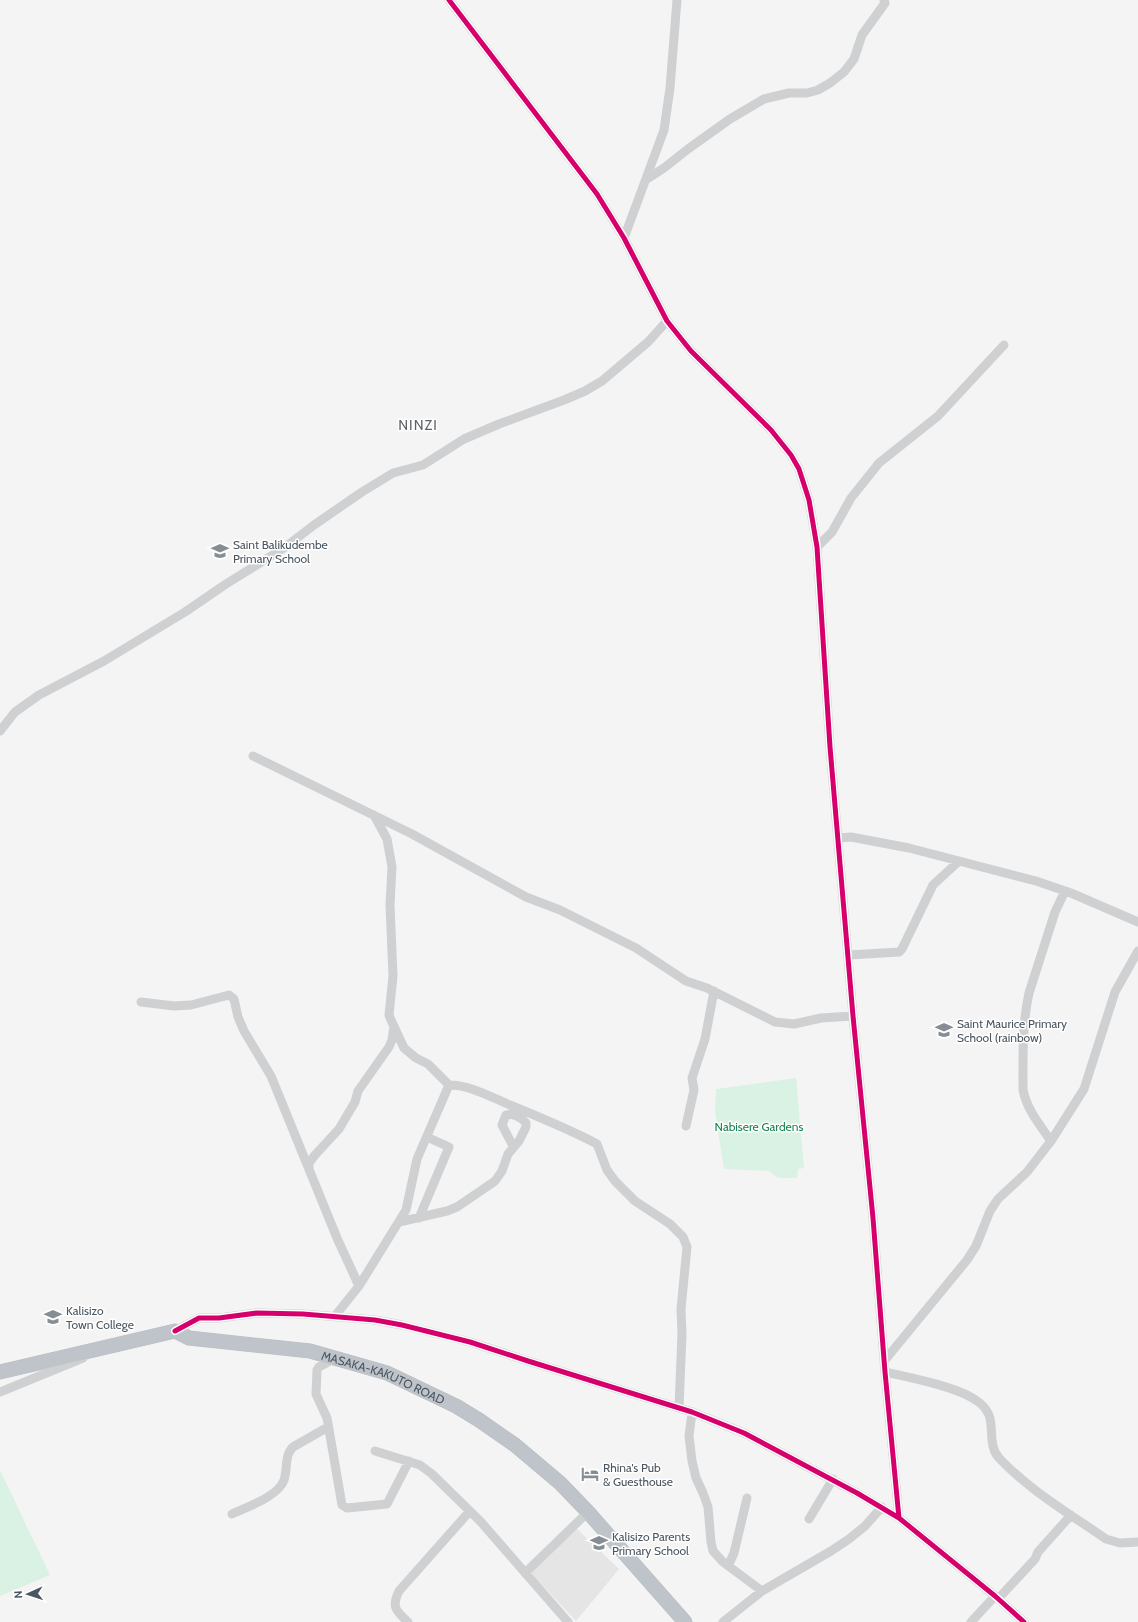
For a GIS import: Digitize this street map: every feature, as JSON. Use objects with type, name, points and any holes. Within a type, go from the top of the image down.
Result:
[{"type":"highway","points":[[0,1372],[175,1331]]},
{"type":"highway","name":"MASAKA-KAKUTO ROAD","points":[[175,1331],[189,1338],[310,1351],[387,1373],[456,1406],[479,1420],[536,1462],[588,1512],[685,1622]]},
{"type":"street","points":[[449,0],[597,194],[624,238],[667,321],[691,351],[771,430],[791,455],[799,469],[809,500],[817,547],[838,838],[853,1016],[872,1207],[885,1372],[899,1518]]},
{"type":"street","points":[[624,238],[664,130],[668,108],[677,0]]},
{"type":"street","points":[[647,179],[730,119],[764,99],[789,93],[808,93],[818,90],[835,79],[844,72],[854,58],[862,35],[885,3],[884,0]]},
{"type":"street","points":[[0,731],[15,712],[39,695],[104,662],[185,612],[226,584],[284,548],[356,496],[393,473],[423,465],[464,440],[499,424],[564,400],[602,381],[648,342],[667,321]]},
{"type":"street","points":[[817,547],[832,532],[851,498],[879,463],[938,416],[1004,345]]},
{"type":"street","points":[[253,756],[412,834],[526,898],[560,910],[636,948],[686,981],[714,991],[775,1022],[794,1024],[821,1018],[853,1016]]},
{"type":"street","points":[[374,815],[387,839],[392,867],[390,905],[393,976],[389,1015],[404,1048],[416,1058],[428,1064],[449,1085],[458,1085],[481,1092],[556,1124],[597,1144],[606,1170],[615,1181],[635,1201],[670,1224],[683,1237],[687,1247],[681,1309],[682,1342],[679,1407]]},
{"type":"street","points":[[838,838],[851,837],[909,848],[1036,881],[1065,891],[1138,922]]},
{"type":"street","points":[[849,955],[899,952],[902,949],[933,885],[959,861]]},
{"type":"street","points":[[1051,1142],[1032,1115],[1023,1090],[1024,1046],[1029,992],[1055,912],[1065,891]]},
{"type":"street","points":[[884,1360],[967,1260],[976,1246],[990,1210],[998,1199],[1027,1172],[1051,1142],[1084,1089],[1115,992],[1138,951]]},
{"type":"street","points":[[686,1126],[694,1090],[692,1078],[704,1039],[714,991]]},
{"type":"street","points":[[142,1002],[174,1006],[191,1005],[230,996],[232,997],[244,1031],[271,1076],[337,1238],[359,1286]]},
{"type":"street","points":[[309,1167],[309,1163],[315,1155],[339,1128],[355,1102],[358,1091],[389,1047],[394,1026]]},
{"type":"street","points":[[334,1316],[359,1286],[408,1205],[417,1159],[449,1085]]},
{"type":"street","points":[[419,1218],[449,1147],[427,1137]]},
{"type":"street","points":[[399,1222],[457,1208],[495,1181],[502,1171],[508,1154],[513,1146]]},
{"type":"street","points":[[175,1331],[199,1318],[220,1318],[236,1314],[257,1313],[334,1316],[402,1324],[436,1332],[679,1407],[744,1433],[833,1479],[882,1507],[899,1518],[1024,1622]]},
{"type":"street","points":[[0,1392],[110,1347]]},
{"type":"street","points":[[335,1358],[319,1367],[316,1375],[316,1394],[327,1418],[343,1507],[387,1504],[408,1462]]},
{"type":"street","points":[[885,1372],[951,1390],[976,1400],[987,1412],[991,1421],[994,1451],[1030,1486],[1106,1539],[1120,1543],[1138,1542]]},
{"type":"street","points":[[692,1412],[689,1436],[690,1447],[696,1478],[708,1507],[711,1545],[713,1551],[728,1566],[762,1591]]},
{"type":"street","points":[[232,1514],[278,1490],[284,1479],[289,1451],[293,1447],[328,1427]]},
{"type":"street","points":[[375,1451],[426,1468],[469,1512],[481,1522],[568,1622]]},
{"type":"street","points":[[809,1518],[833,1479]]},
{"type":"street","points":[[728,1566],[734,1553],[747,1498]]},
{"type":"street","points":[[723,1622],[762,1591],[849,1539],[865,1526],[882,1507]]},
{"type":"street","points":[[408,1622],[395,1608],[394,1601],[399,1591],[469,1512]]},
{"type":"street","points":[[525,1573],[588,1512]]},
{"type":"street","points":[[971,1622],[1030,1565],[1038,1552],[1071,1514]]},
{"type":"shaded area","name":"Kalisizo Parents Primary School","points":[[576,1528],[619,1569],[576,1621],[531,1573]]},
{"type":"green space","name":"Nabisere Gardens","points":[[796,1078],[804,1168],[798,1169],[797,1178],[778,1178],[769,1171],[724,1169],[715,1112],[716,1089]]},
{"type":"green space","points":[[0,1470],[50,1575],[0,1596]]},
{"type":"cycle path","points":[[449,0],[597,194],[624,238],[667,321],[691,351],[771,430],[791,455],[799,469],[809,500],[817,547],[830,747],[899,1518]]},
{"type":"cycle path","points":[[175,1331],[199,1318],[219,1318],[257,1313],[303,1314],[375,1320],[402,1325],[470,1342],[692,1412],[744,1433],[857,1493],[899,1518],[995,1596],[1024,1622]]},
{"type":"place","name":"Saint Balikudembe Primary School","points":[[220,551]]},
{"type":"place","name":"Saint Maurice Primary School (rainbow)","points":[[944,1030]]},
{"type":"place","name":"Kalisizo Town College","points":[[53,1317]]},
{"type":"place","name":"Rhina's Pub & Guesthouse","points":[[590,1474]]},
{"type":"place","name":"Kalisizo Parents Primary School","points":[[599,1543]]},
{"type":"district","name":"NINZI","points":[[418,425]]}]
